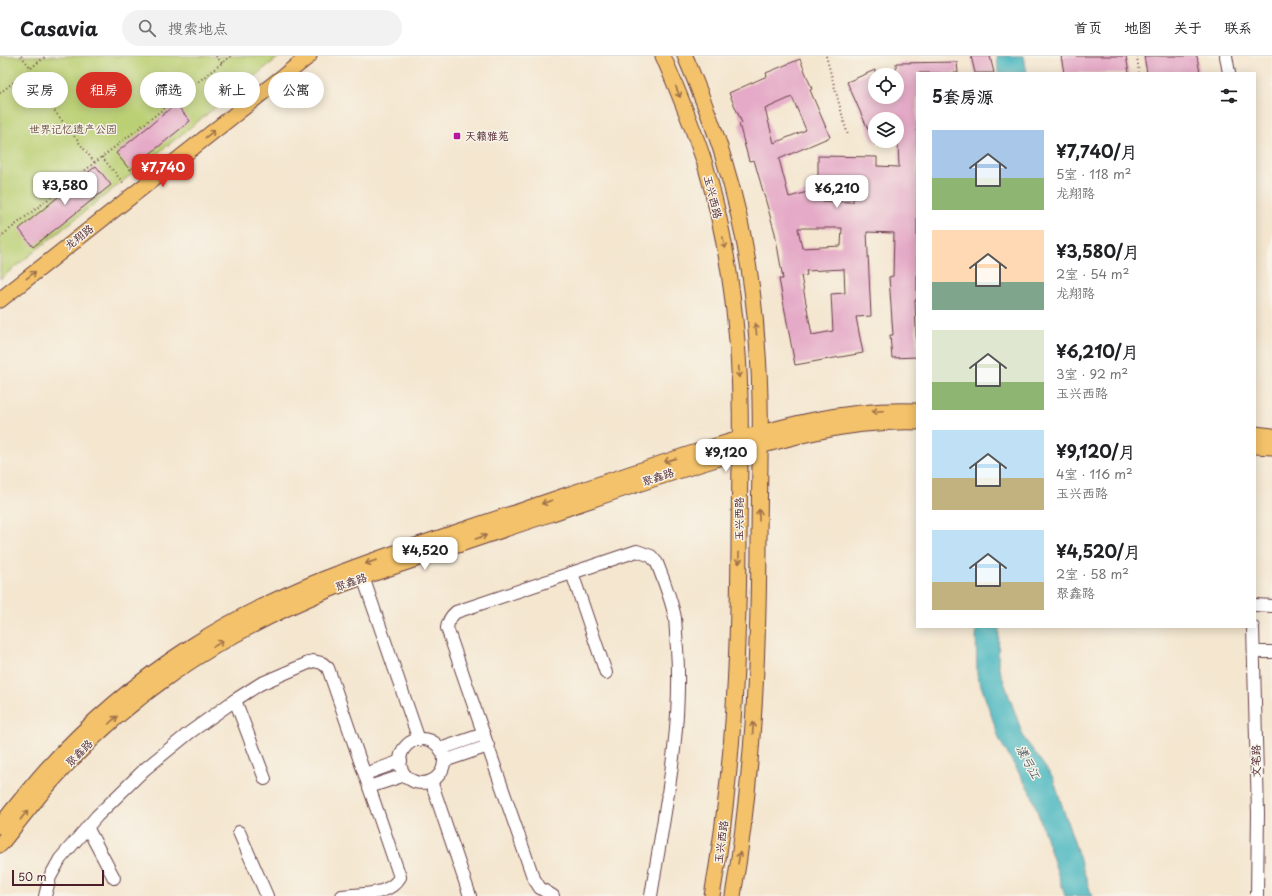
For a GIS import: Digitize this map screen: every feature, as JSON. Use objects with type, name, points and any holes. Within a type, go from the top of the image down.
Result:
[{"type":"main road","name":"龙翔路","points":[[0,300],[309,56]]},
{"type":"main road","name":"玉兴西路","points":[[663,56],[678,90],[705,164],[722,234],[734,306],[740,386],[738,634],[736,691],[732,745],[720,854],[712,896]]},
{"type":"main road","name":"玉兴西路","points":[[685,56],[711,120],[724,158],[742,230],[753,296],[760,378],[758,635],[756,692],[746,802],[732,896]]},
{"type":"main road","name":"聚鑫路","points":[[760,440],[794,424],[850,413],[916,411]]},
{"type":"main road","name":"聚鑫路","points":[[0,826],[44,772],[111,706],[172,660],[223,627],[280,598],[336,574],[632,473],[760,440],[851,425],[916,422]]},
{"type":"main road","points":[[1256,434],[1272,436]]},
{"type":"main road","name":"聚鑫路","points":[[0,845],[34,802],[103,729],[145,694],[201,655],[259,622],[313,596],[364,577],[629,487],[740,445]]},
{"type":"main road","points":[[1256,446],[1272,447]]},
{"type":"street","points":[[1226,56],[1229,72]]},
{"type":"street","points":[[553,896],[540,888],[533,877],[447,628],[449,620],[456,612],[637,551],[647,554],[657,563],[674,617],[678,661],[676,727],[651,896]]},
{"type":"street","points":[[572,573],[606,673]]},
{"type":"street","points":[[364,577],[419,740]]},
{"type":"street","points":[[1256,605],[1272,606]]},
{"type":"street","name":"文笔路","points":[[1253,628],[1258,813],[1256,896]]},
{"type":"street","points":[[1254,652],[1272,652]]},
{"type":"street","points":[[45,896],[50,877],[58,864],[87,827],[120,792],[145,769],[189,732],[235,700],[260,684],[313,661],[322,663],[328,668],[400,877],[394,886],[385,892],[342,896]]},
{"type":"street","points":[[235,700],[264,779]]},
{"type":"street","points":[[440,749],[484,734]]},
{"type":"street","points":[[419,740],[431,741],[440,749],[444,761],[441,773],[431,781],[419,783],[413,781],[405,775],[401,768],[401,755],[408,745],[419,740]]},
{"type":"street","points":[[444,761],[488,746]]},
{"type":"street","points":[[364,774],[401,762]]},
{"type":"street","points":[[369,787],[405,775]]},
{"type":"street","points":[[431,781],[470,896]]},
{"type":"street","points":[[87,827],[114,878]]},
{"type":"street","points":[[239,832],[267,896]]},
{"type":"path","points":[[21,56],[31,68]]},
{"type":"path","points":[[25,72],[46,56]]},
{"type":"path","points":[[216,56],[222,63]]},
{"type":"path","points":[[0,237],[231,56]]},
{"type":"path","points":[[826,56],[848,136]]},
{"type":"path","points":[[1137,56],[1139,72]]},
{"type":"path","points":[[0,93],[12,83]]},
{"type":"path","points":[[52,108],[95,163]]},
{"type":"path","points":[[102,157],[132,195]]},
{"type":"green space","name":"世界记忆遗产公园","points":[[0,56],[280,56],[260,72],[204,72],[204,108],[215,108],[0,279]]},
{"type":"water","points":[[997,56],[1024,56],[1027,72],[998,72]]},
{"type":"water","name":"漾弓江","points":[[976,628],[999,628],[998,665],[1024,738],[1053,778],[1092,896],[1065,896],[1032,795],[1000,741],[977,674]]},
{"type":"building","points":[[971,56],[990,56],[994,72],[975,72]]},
{"type":"building","points":[[1061,56],[1126,56],[1129,72],[1064,72]]},
{"type":"building","points":[[1144,56],[1197,56],[1200,72],[1147,72]]},
{"type":"building","points":[[800,59],[812,89],[810,90],[830,137],[779,159],[789,197],[819,189],[822,201],[853,202],[853,181],[818,180],[818,156],[877,157],[877,166],[899,167],[898,148],[904,148],[904,112],[868,112],[868,129],[847,82],[868,73],[868,104],[904,104],[904,68],[896,68],[896,63],[957,62],[958,72],[916,72],[916,357],[892,358],[890,335],[893,335],[889,277],[893,276],[894,233],[867,232],[871,316],[856,317],[863,353],[795,365],[779,279],[783,279],[775,233],[754,160],[749,161],[739,124],[742,123],[729,93],[767,76],[766,73]],"holes":[[[792,97],[806,130],[774,143],[765,109]],[[798,228],[842,228],[841,246],[802,248]],[[844,269],[845,293],[831,294],[833,331],[812,335],[801,276],[807,275],[806,271]]]},
{"type":"building","points":[[171,108],[179,108],[190,121],[130,170],[116,153]]},
{"type":"building","points":[[96,166],[111,185],[33,247],[19,229]]},
{"type":"place","name":"天籁雅苑","points":[[457,136]]}]
